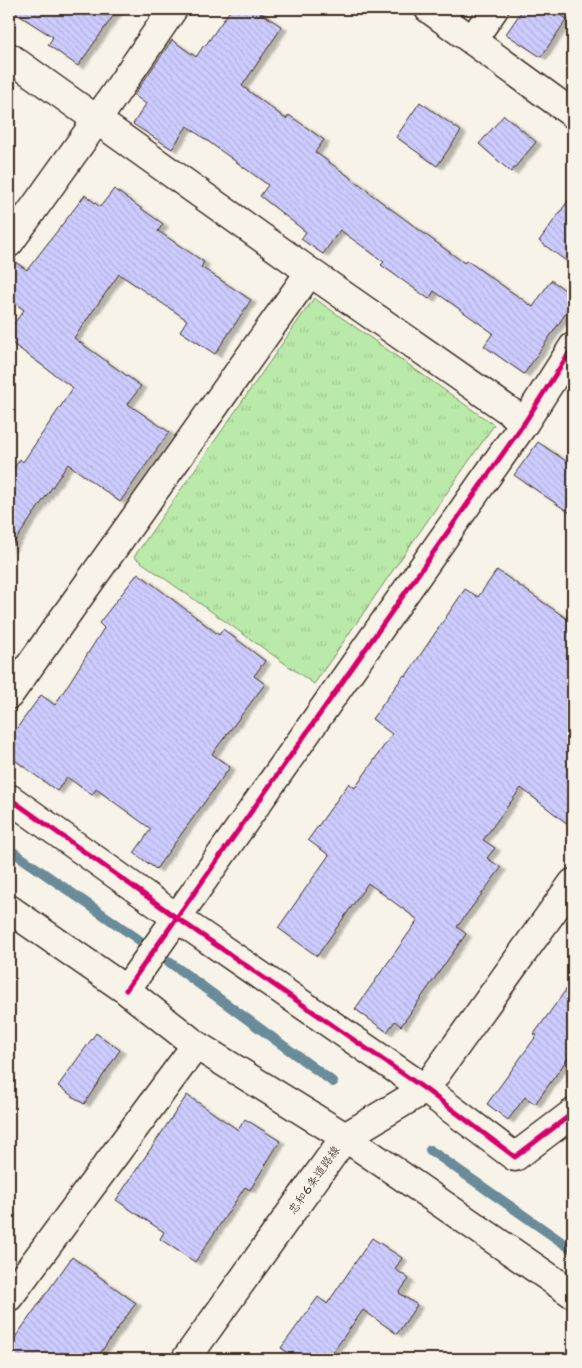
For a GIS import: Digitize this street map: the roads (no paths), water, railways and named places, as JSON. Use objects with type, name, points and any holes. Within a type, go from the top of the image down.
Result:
[{"type":"street","points":[[9,243],[173,9]]},
{"type":"street","points":[[430,9],[573,114]]},
{"type":"street","points":[[472,39],[494,9]]},
{"type":"street","points":[[9,57],[310,272],[525,422]]},
{"type":"street","points":[[9,695],[310,272]]},
{"type":"street","points":[[133,980],[525,422],[573,347]]},
{"type":"street","points":[[9,798],[177,918],[425,1089],[515,1157],[573,1113]]},
{"type":"street","name":"忠和6条道路線","points":[[186,1359],[345,1137],[425,1089],[573,883]]},
{"type":"street","points":[[9,909],[133,980],[196,1045],[345,1137],[573,1294]]},
{"type":"street","points":[[9,1297],[196,1045]]},
{"type":"waterway","points":[[9,849],[135,937],[333,1082]]},
{"type":"waterway","points":[[430,1150],[573,1250]]}]
